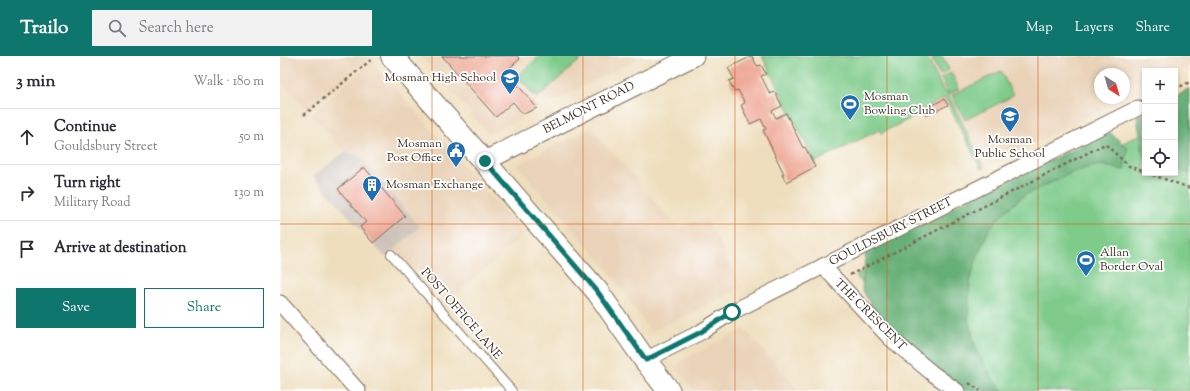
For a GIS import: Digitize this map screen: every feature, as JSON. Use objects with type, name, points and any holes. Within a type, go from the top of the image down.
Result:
[{"type":"main road","points":[[382,57],[485,161],[597,291],[669,391]]},
{"type":"street","name":"BELMONT ROAD","points":[[485,161],[694,56]]},
{"type":"street","name":"GOULDSBURY STREET","points":[[646,360],[701,332],[732,312],[1138,108]]},
{"type":"street","name":"THE CRESCENT","points":[[823,266],[890,338],[932,373],[962,387]]},
{"type":"street","points":[[280,302],[358,391]]},
{"type":"lane","name":"POST OFFICE LANE","points":[[391,254],[512,391]]},
{"type":"path","points":[[304,115],[382,57]]},
{"type":"path","points":[[1178,88],[1190,82]]},
{"type":"path","points":[[855,281],[850,275],[1105,144],[1129,166],[1142,171]]},
{"type":"path","points":[[1155,176],[1190,188]]},
{"type":"path","points":[[962,387],[980,391]]},
{"type":"shaded area","points":[[280,56],[367,56],[369,59],[307,110],[280,79]]},
{"type":"shaded area","name":"Mosman High School","points":[[420,56],[643,56],[489,134]]},
{"type":"shaded area","name":"Mosman Public School","points":[[926,56],[1189,56],[1190,65],[1178,71],[1178,68],[1142,68],[1142,89],[1130,95],[1130,68],[1094,68],[1094,104],[1113,104],[984,168],[948,94],[943,90]]},
{"type":"shaded area","points":[[372,62],[524,234],[447,303],[417,268],[412,271],[393,250],[420,228],[358,155],[345,152],[310,114]]},
{"type":"shaded area","points":[[590,128],[679,229],[706,217],[742,288],[651,332],[607,268],[517,165]]},
{"type":"shaded area","points":[[345,152],[358,155],[420,227],[385,257],[313,176]]},
{"type":"shaded area","points":[[744,329],[797,388],[794,391],[695,391],[677,370],[679,362]]},
{"type":"green space","points":[[540,56],[578,56],[581,59],[537,98],[517,76]]},
{"type":"green space","name":"Mosman Bowling Club","points":[[762,56],[926,56],[943,90],[948,94],[984,168],[981,169],[945,98],[923,109],[924,112],[881,133],[879,130],[815,162]]},
{"type":"green space","points":[[942,56],[949,70],[940,75],[932,59]]},
{"type":"green space","points":[[1001,71],[1013,96],[965,120],[952,95]]},
{"type":"green space","points":[[951,73],[959,89],[949,94],[941,78]]},
{"type":"green space","points":[[1190,88],[1190,174],[1178,169],[1178,94]]},
{"type":"green space","name":"Allan Border Oval","points":[[1190,110],[1190,391],[985,391],[915,340],[856,276],[1142,133],[1142,176],[1178,176],[1178,116]]},
{"type":"green space","points":[[1142,114],[1142,149],[1137,116]]},
{"type":"green space","points":[[1109,132],[1128,148],[1124,170],[1100,165],[1073,172],[1025,195],[1005,211],[989,229],[977,257],[970,282],[968,320],[977,353],[995,382],[1003,391],[956,391],[890,339],[862,289],[866,248]]},
{"type":"building","points":[[442,56],[517,56],[520,59],[506,71],[537,108],[526,113],[522,113],[513,102],[496,117]]},
{"type":"building","points":[[752,56],[757,66],[761,65],[766,74],[761,76],[770,94],[775,92],[782,106],[772,111],[776,118],[786,113],[803,148],[805,147],[815,167],[786,182],[782,175],[784,174],[763,130],[766,129],[761,119],[750,124],[741,105],[745,103],[738,90],[734,91],[729,81],[734,79],[728,68]]},
{"type":"building","points":[[944,99],[948,105],[926,116],[923,110]]},
{"type":"building","name":"Mosman Exchange","points":[[364,167],[405,216],[373,243],[360,227],[366,222],[338,189]]},
{"type":"place","name":"Mosman High School","points":[[510,95]]},
{"type":"place","name":"Mosman Bowling Club","points":[[850,121]]},
{"type":"place","name":"Mosman Public School","points":[[1010,133]]},
{"type":"place","name":"Mosman Post Office","points":[[456,168]]},
{"type":"place","name":"Mosman Exchange","points":[[372,202]]},
{"type":"place","name":"Allan Border Oval","points":[[1086,277]]},
{"type":"route","points":[[485,161],[597,291],[646,360],[701,332],[732,312]]}]
